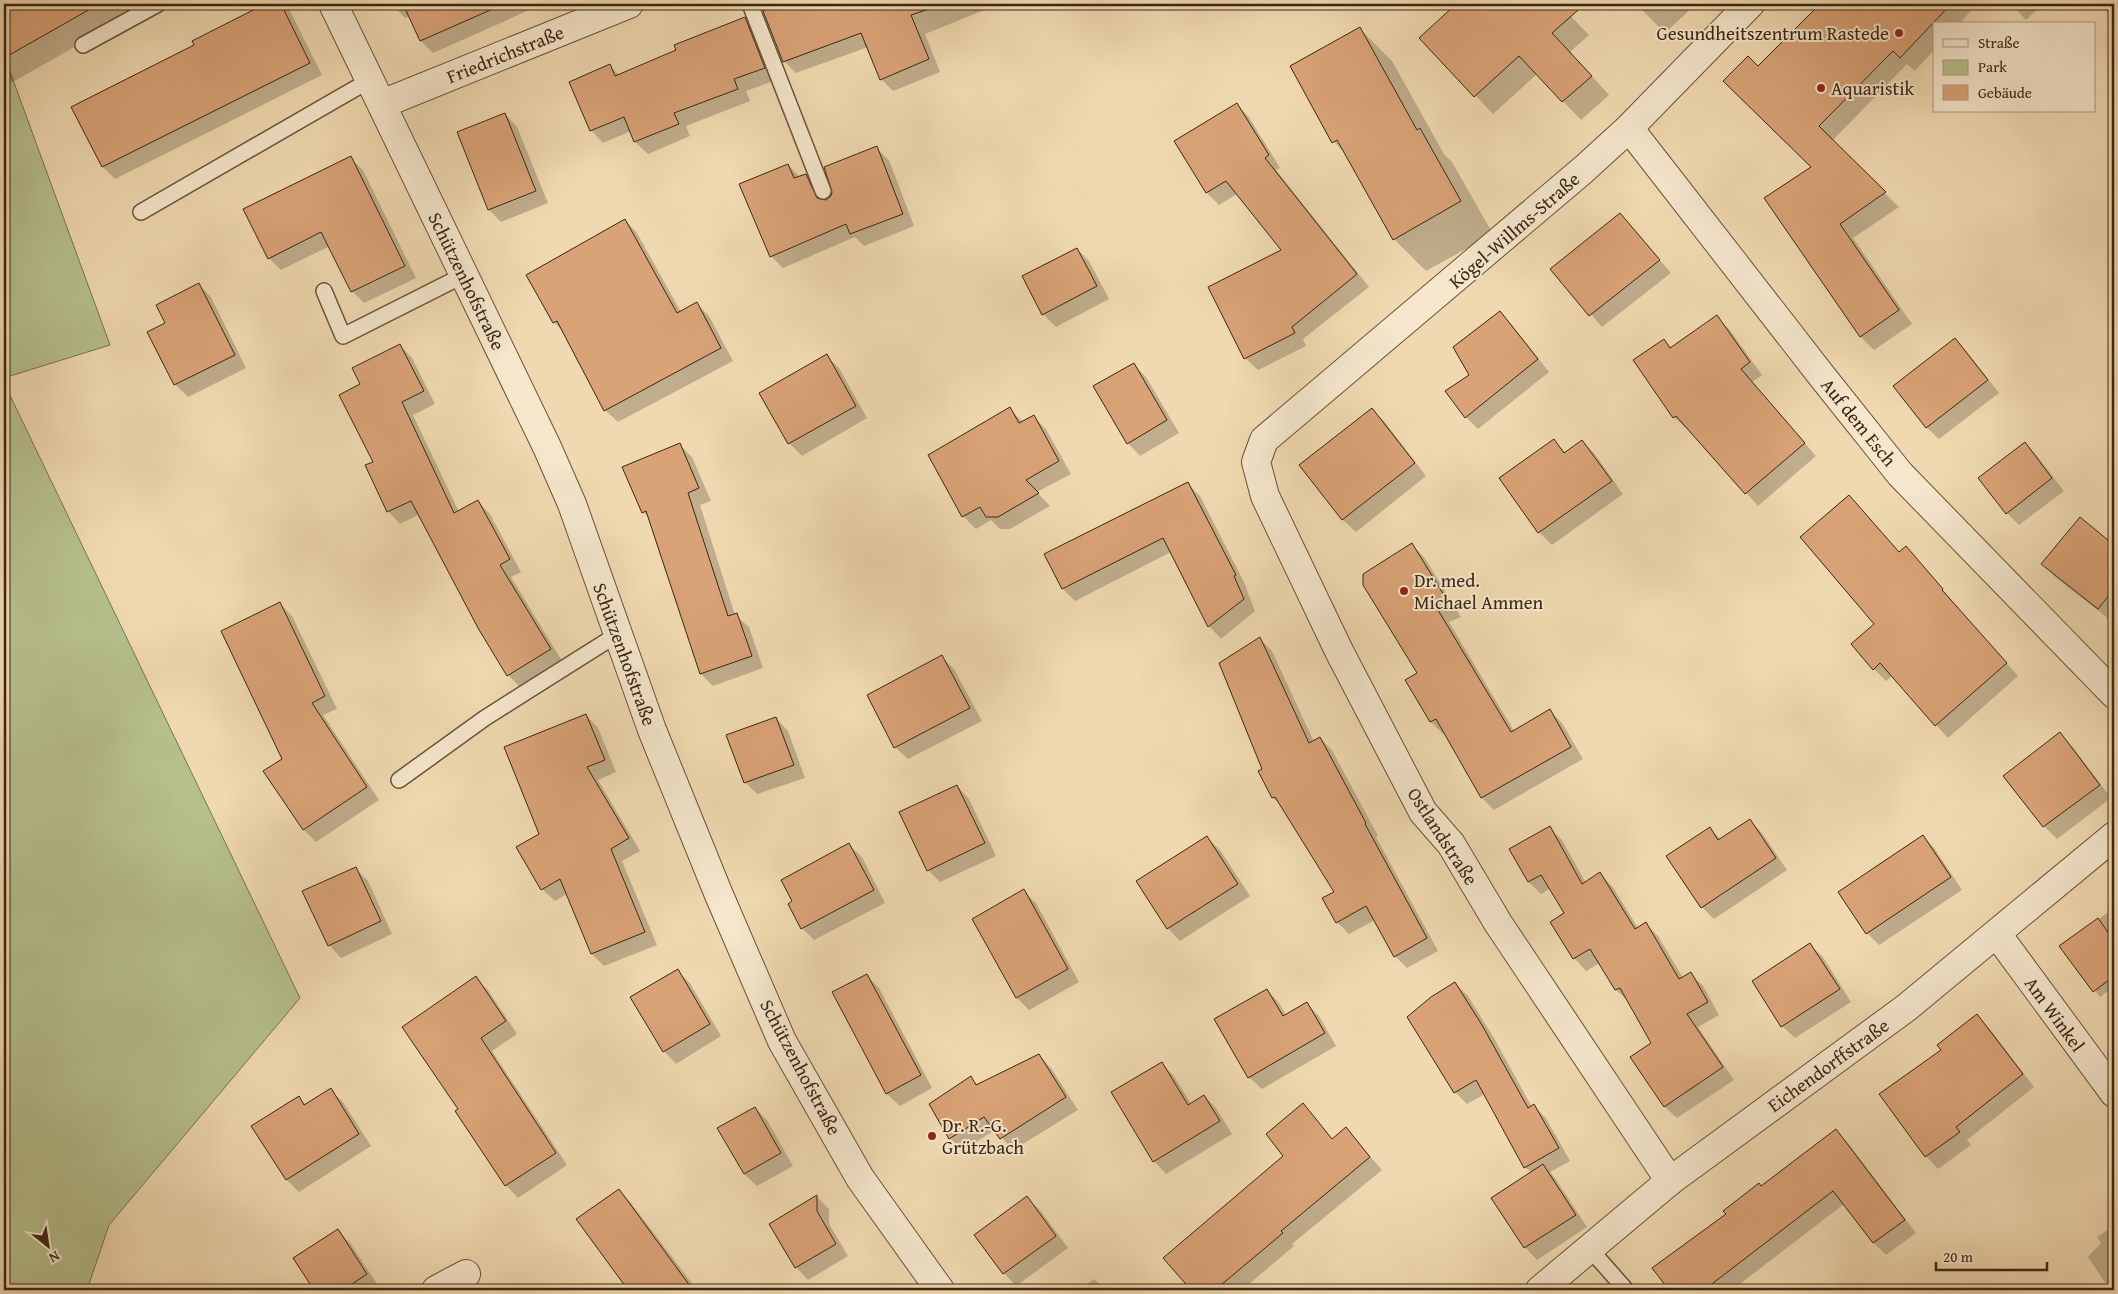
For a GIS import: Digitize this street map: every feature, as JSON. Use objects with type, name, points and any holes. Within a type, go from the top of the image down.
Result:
[{"type":"street","name":"Schützenhofstraße","points":[[333,4],[547,447],[572,504],[652,730],[719,896],[782,1041],[860,1178],[940,1290]]},
{"type":"street","name":"Friedrichstraße","points":[[376,92],[629,4]]},
{"type":"street","name":"Kögel-Willms-Straße","points":[[1264,440],[1425,306],[1583,170],[1629,128],[1750,4]]},
{"type":"street","name":"Auf dem Esch","points":[[1629,128],[1820,375],[1900,474],[2114,694]]},
{"type":"street","name":"Ostlandstraße","points":[[1264,440],[1256,462],[1265,496],[1339,651],[1423,812],[1451,844],[1498,923],[1670,1181]]},
{"type":"street","name":"Eichendorffstraße","points":[[1540,1290],[1670,1181],[1906,1008],[2114,836]]},
{"type":"street","name":"Am Winkel","points":[[1997,934],[2114,1093]]},
{"type":"street","points":[[436,1290],[466,1274]]},
{"type":"lane","points":[[83,45],[158,4]]},
{"type":"lane","points":[[750,4],[823,191]]},
{"type":"lane","points":[[141,212],[376,92]]},
{"type":"lane","points":[[324,291],[343,336],[464,275]]},
{"type":"lane","points":[[400,780],[486,718],[618,634]]},
{"type":"lane","points":[[1590,1249],[1626,1290]]},
{"type":"green space","points":[[5,58],[110,345],[7,377],[4,371]]},
{"type":"green space","points":[[4,383],[300,998],[109,1225],[87,1290],[4,1290]]},
{"type":"building","points":[[4,4],[99,4],[4,58]]},
{"type":"building","points":[[265,4],[281,4],[310,63],[102,167],[71,107],[194,45],[192,41]]},
{"type":"building","points":[[403,4],[504,4],[420,41]]},
{"type":"building","points":[[763,4],[931,4],[932,8],[911,15],[929,59],[880,80],[861,33],[783,62],[763,11],[765,10]]},
{"type":"building","points":[[1456,4],[1585,4],[1552,33],[1592,76],[1562,102],[1519,56],[1474,97],[1419,38]]},
{"type":"building","points":[[1820,4],[1951,4],[1900,58],[1893,51],[1819,126],[1886,192],[1840,224],[1899,310],[1860,337],[1764,198],[1811,167],[1723,81],[1748,56],[1758,66]]},
{"type":"building","points":[[745,17],[765,68],[734,79],[738,89],[674,113],[679,124],[634,142],[624,117],[590,131],[569,82],[610,64],[615,76],[676,50],[674,45]]},
{"type":"building","points":[[1360,27],[1417,130],[1420,128],[1461,201],[1393,240],[1337,140],[1332,143],[1290,66]]},
{"type":"building","points":[[1237,103],[1269,155],[1265,158],[1357,274],[1292,327],[1295,333],[1244,359],[1208,287],[1281,250],[1226,181],[1206,193],[1174,141]]},
{"type":"building","points":[[505,113],[536,191],[488,210],[457,132]]},
{"type":"building","points":[[877,146],[903,214],[850,234],[846,224],[770,257],[739,184],[788,164],[794,178],[806,174],[817,198],[826,200],[831,196],[832,192],[824,167]]},
{"type":"building","points":[[351,156],[405,266],[351,292],[321,232],[268,259],[243,209]]},
{"type":"building","points":[[1620,213],[1660,260],[1589,316],[1550,269]]},
{"type":"building","points":[[625,219],[677,313],[697,302],[721,348],[604,411],[557,321],[553,323],[526,275]]},
{"type":"building","points":[[1077,248],[1097,286],[1042,315],[1022,276]]},
{"type":"building","points":[[199,283],[235,355],[174,385],[147,332],[165,323],[156,305]]},
{"type":"building","points":[[1500,311],[1538,359],[1465,418],[1445,391],[1469,375],[1453,347]]},
{"type":"building","points":[[1717,315],[1750,362],[1741,369],[1805,443],[1745,494],[1676,416],[1673,418],[1633,360],[1664,339],[1670,348]]},
{"type":"building","points":[[1955,338],[1988,380],[1926,428],[1893,386]]},
{"type":"building","points":[[400,344],[424,391],[402,402],[454,513],[478,500],[510,559],[500,565],[551,649],[507,676],[478,628],[411,501],[387,512],[365,465],[373,462],[339,395],[360,384],[352,368]]},
{"type":"building","points":[[827,354],[856,406],[788,444],[759,393]]},
{"type":"building","points":[[1134,363],[1167,420],[1127,444],[1093,386]]},
{"type":"building","points":[[1010,407],[1019,423],[1034,415],[1059,461],[1026,480],[1039,493],[998,517],[986,517],[980,507],[962,517],[928,455]]},
{"type":"building","points":[[1372,408],[1415,463],[1342,520],[1299,465]]},
{"type":"building","points":[[1554,439],[1564,453],[1582,440],[1612,481],[1538,533],[1499,478]]},
{"type":"building","points":[[2025,442],[2052,478],[2006,514],[1978,478]]},
{"type":"building","points":[[680,443],[699,488],[688,493],[728,616],[737,613],[752,656],[700,674],[646,511],[642,513],[622,467]]},
{"type":"building","points":[[1188,482],[1236,575],[1234,576],[1244,599],[1208,627],[1163,538],[1062,589],[1044,554]]},
{"type":"building","points":[[1849,495],[1899,552],[1906,546],[1942,590],[2007,663],[1935,726],[1880,663],[1873,670],[1851,644],[1874,624],[1800,537]]},
{"type":"building","points":[[2080,517],[2114,545],[2114,589],[2098,609],[2041,564]]},
{"type":"building","points":[[1412,543],[1450,605],[1438,610],[1511,732],[1550,709],[1571,747],[1481,798],[1436,719],[1430,722],[1405,680],[1417,673],[1363,585],[1363,574]]},
{"type":"building","points":[[280,602],[325,696],[312,703],[367,787],[303,830],[263,771],[282,759],[221,631]]},
{"type":"building","points":[[1260,637],[1309,743],[1320,737],[1427,938],[1394,957],[1366,906],[1336,923],[1322,898],[1334,892],[1275,797],[1272,798],[1258,771],[1262,769],[1219,663]]},
{"type":"building","points":[[942,655],[970,708],[894,748],[867,695]]},
{"type":"building","points":[[586,714],[605,760],[587,767],[629,838],[611,849],[645,932],[591,954],[560,879],[541,890],[516,847],[539,834],[504,747]]},
{"type":"building","points":[[776,717],[794,765],[744,783],[726,735]]},
{"type":"building","points":[[2060,732],[2100,785],[2043,827],[2003,776]]},
{"type":"building","points":[[957,785],[985,843],[927,871],[899,812]]},
{"type":"building","points":[[1750,819],[1776,858],[1701,908],[1666,856],[1710,827],[1718,840]]},
{"type":"building","points":[[1550,826],[1582,884],[1600,872],[1635,929],[1646,922],[1679,979],[1691,972],[1708,1002],[1687,1014],[1723,1067],[1664,1107],[1630,1057],[1651,1043],[1620,988],[1615,990],[1590,949],[1573,959],[1550,922],[1564,913],[1541,875],[1528,882],[1509,849]]},
{"type":"building","points":[[1923,835],[1951,877],[1866,934],[1838,892]]},
{"type":"building","points":[[1207,836],[1238,884],[1167,929],[1136,881]]},
{"type":"building","points":[[849,843],[874,890],[801,929],[788,904],[792,901],[781,880]]},
{"type":"building","points":[[356,867],[381,921],[328,946],[302,891]]},
{"type":"building","points":[[1024,889],[1068,969],[1016,998],[972,919]]},
{"type":"building","points":[[2098,918],[2114,941],[2114,976],[2093,992],[2059,946]]},
{"type":"building","points":[[1810,943],[1840,989],[1781,1027],[1752,981]]},
{"type":"building","points":[[678,969],[710,1024],[663,1052],[630,997]]},
{"type":"building","points":[[867,974],[921,1075],[886,1094],[832,992]]},
{"type":"building","points":[[476,976],[506,1021],[481,1038],[556,1153],[505,1186],[455,1111],[458,1109],[402,1027]]},
{"type":"building","points":[[1455,982],[1482,1025],[1528,1108],[1534,1104],[1559,1148],[1524,1168],[1476,1080],[1454,1093],[1407,1017],[1431,997]]},
{"type":"building","points":[[1267,989],[1283,1016],[1307,1002],[1325,1033],[1248,1078],[1214,1019]]},
{"type":"building","points":[[1977,1014],[2023,1074],[1956,1127],[1960,1132],[1925,1157],[1879,1094],[1941,1050],[1937,1045]]},
{"type":"building","points":[[1039,1054],[1066,1097],[1000,1139],[984,1117],[949,1139],[929,1104],[971,1076],[976,1085]]},
{"type":"building","points":[[1162,1062],[1188,1105],[1204,1095],[1220,1121],[1153,1162],[1111,1092]]},
{"type":"building","points":[[331,1088],[359,1134],[286,1180],[251,1126],[299,1096],[304,1105]]},
{"type":"building","points":[[1303,1103],[1332,1139],[1346,1127],[1370,1157],[1281,1231],[1283,1233],[1215,1290],[1191,1290],[1163,1258],[1283,1156],[1266,1134]]},
{"type":"building","points":[[755,1107],[781,1153],[744,1174],[717,1128]]},
{"type":"building","points":[[1836,1129],[1905,1220],[1873,1243],[1833,1191],[1704,1290],[1669,1290],[1652,1268],[1726,1214],[1723,1211],[1759,1183],[1761,1186]]},
{"type":"building","points":[[1543,1164],[1576,1215],[1524,1248],[1491,1198]]},
{"type":"building","points":[[619,1189],[693,1290],[628,1290],[576,1219]]},
{"type":"building","points":[[817,1195],[817,1211],[836,1244],[795,1268],[769,1224]]},
{"type":"building","points":[[1027,1196],[1056,1236],[1003,1274],[974,1235]]},
{"type":"building","points":[[338,1229],[367,1274],[343,1290],[314,1290],[293,1258]]},
{"type":"place","name":"Gesundheitszentrum Rastede","points":[[1899,33]]},
{"type":"place","name":"Aquaristik","points":[[1821,88]]},
{"type":"place","name":"Dr. med. Michael Ammen","points":[[1404,591]]},
{"type":"place","name":"Dr. R.-G. Grützbach","points":[[932,1136]]}]
